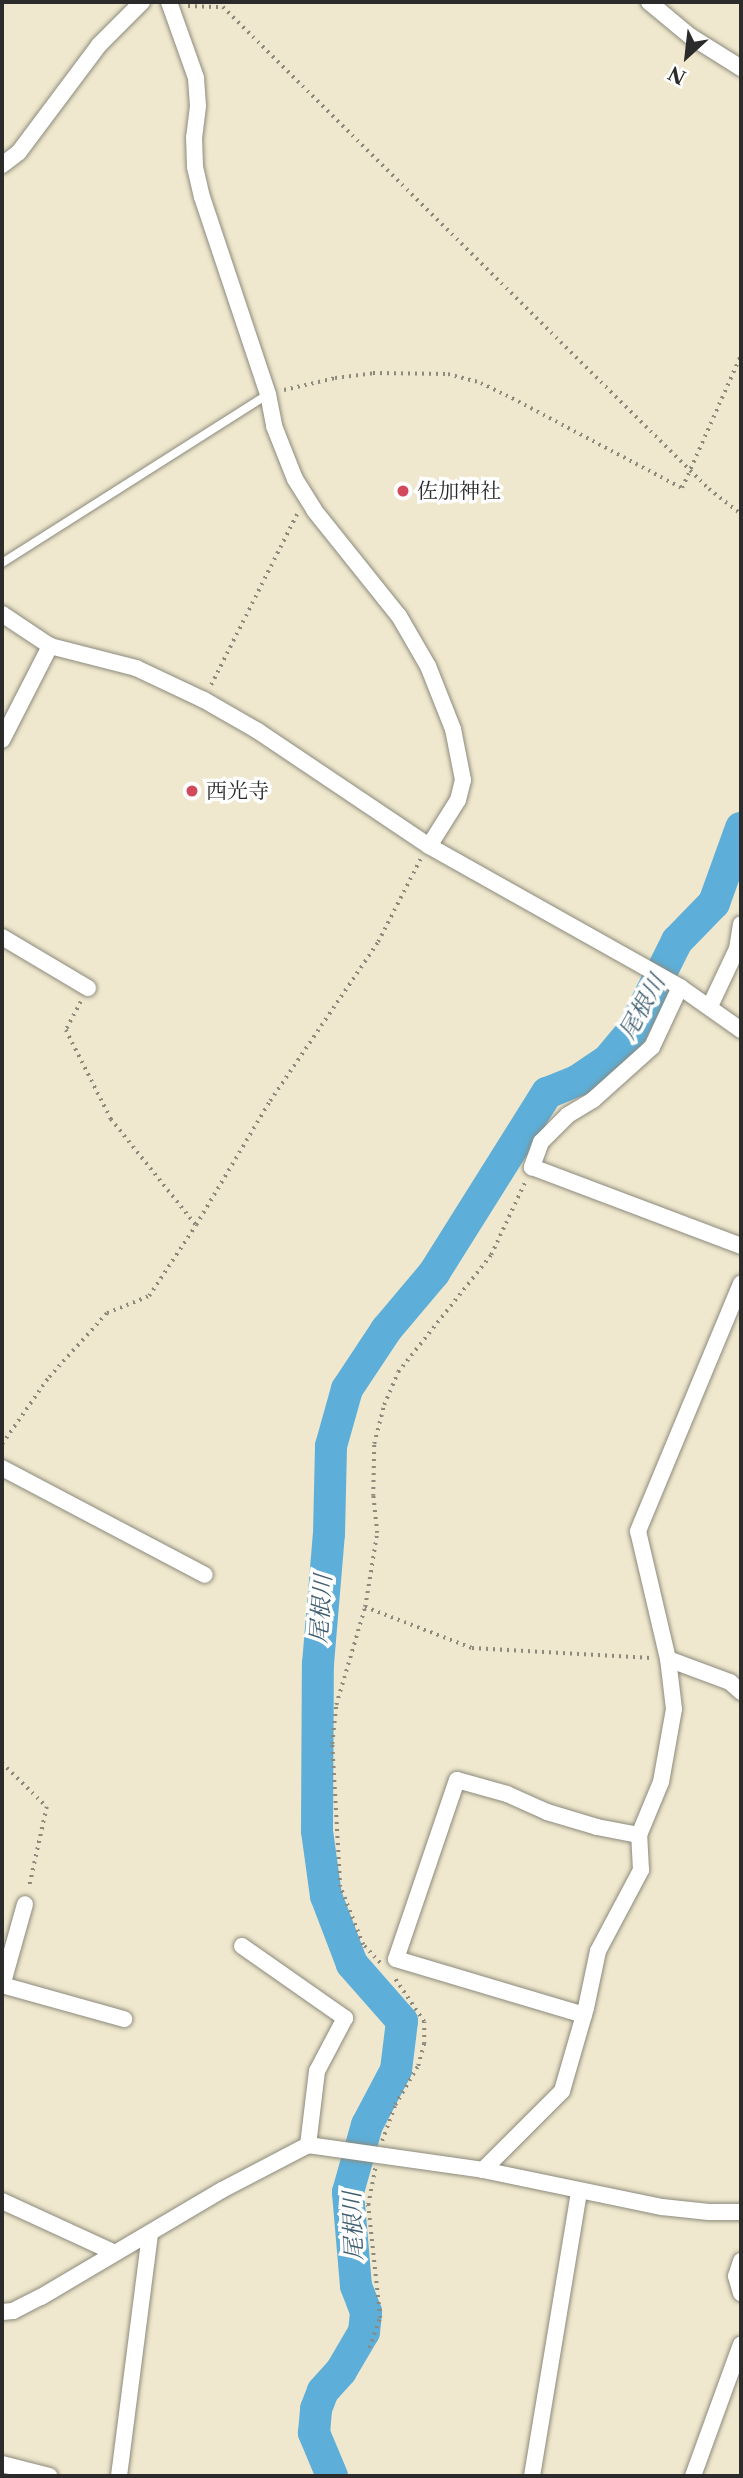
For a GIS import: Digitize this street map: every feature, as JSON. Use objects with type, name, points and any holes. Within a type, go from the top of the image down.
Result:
[{"type":"street","points":[[2,165],[19,152],[99,45],[142,2]]},
{"type":"street","points":[[649,2],[690,36],[741,68]]},
{"type":"street","points":[[169,4],[197,78],[198,106],[194,137],[202,197],[268,394],[274,426],[295,479],[306,497],[399,616],[428,666],[453,729],[463,780],[458,800],[429,846]]},
{"type":"street","points":[[2,614],[50,646],[136,668],[204,700],[258,732],[429,846],[674,984],[710,1006],[741,1030]]},
{"type":"street","points":[[2,740],[50,646]]},
{"type":"street","points":[[710,1006],[737,949],[741,924]]},
{"type":"street","points":[[2,937],[88,988]]},
{"type":"street","points":[[674,984],[652,1047],[627,1073],[559,1124],[541,1142],[532,1167],[741,1247]]},
{"type":"street","points":[[483,2170],[562,2091],[584,2015],[598,1951],[641,1870],[639,1835],[661,1782],[674,1709],[668,1659],[638,1531],[741,1284]]},
{"type":"street","points":[[2,1468],[205,1575]]},
{"type":"street","points":[[668,1659],[730,1682],[741,1692]]},
{"type":"street","points":[[584,2015],[396,1959],[457,1780],[507,1794],[547,1812],[597,1828],[639,1835]]},
{"type":"street","points":[[25,1904],[2,1986],[124,2019]]},
{"type":"street","points":[[242,1946],[345,2018],[317,2071],[308,2145]]},
{"type":"street","points":[[2,2312],[13,2311],[41,2297],[222,2190],[308,2145],[483,2170],[662,2207],[741,2212]]},
{"type":"street","points":[[532,2476],[579,2191]]},
{"type":"street","points":[[2,2201],[116,2253]]},
{"type":"street","points":[[119,2476],[150,2235]]},
{"type":"street","points":[[741,2261],[736,2276],[741,2293]]},
{"type":"street","points":[[694,2476],[741,2344]]},
{"type":"street","points":[[2,2464],[49,2476]]},
{"type":"lane","points":[[2,563],[268,394]]},
{"type":"path","points":[[169,4],[223,7],[690,471],[741,514]]},
{"type":"path","points":[[268,394],[360,375],[448,374],[481,383],[506,395],[682,488],[741,355]]},
{"type":"path","points":[[204,700],[306,497]]},
{"type":"path","points":[[2,1444],[49,1377],[107,1313],[149,1296],[196,1225],[270,1101],[378,942],[429,846]]},
{"type":"path","points":[[88,988],[66,1031],[111,1119],[196,1225]]},
{"type":"path","points":[[369,2348],[380,2318],[368,2204],[376,2154],[395,2105],[418,2066],[425,2022],[403,1987],[363,1945],[340,1887],[332,1744],[336,1705],[365,1607],[377,1533],[373,1496],[374,1444],[384,1405],[398,1372],[491,1255],[532,1167]]},
{"type":"path","points":[[365,1607],[472,1647],[668,1659]]},
{"type":"path","points":[[2,1763],[47,1808],[25,1904]]},
{"type":"waterway","name":"尾根川","points":[[332,2476],[314,2433],[316,2409],[323,2391],[341,2371],[364,2332],[366,2312],[356,2286],[348,2192],[367,2125],[396,2070],[402,2021],[352,1964],[326,1896],[317,1831],[318,1664],[329,1534],[331,1446],[347,1389],[386,1330],[434,1273],[547,1093],[577,1081],[608,1060],[632,1031],[677,941],[714,903],[741,828]]},
{"type":"place","name":"佐加神社","points":[[403,491]]},
{"type":"place","name":"西光寺","points":[[192,791]]}]
